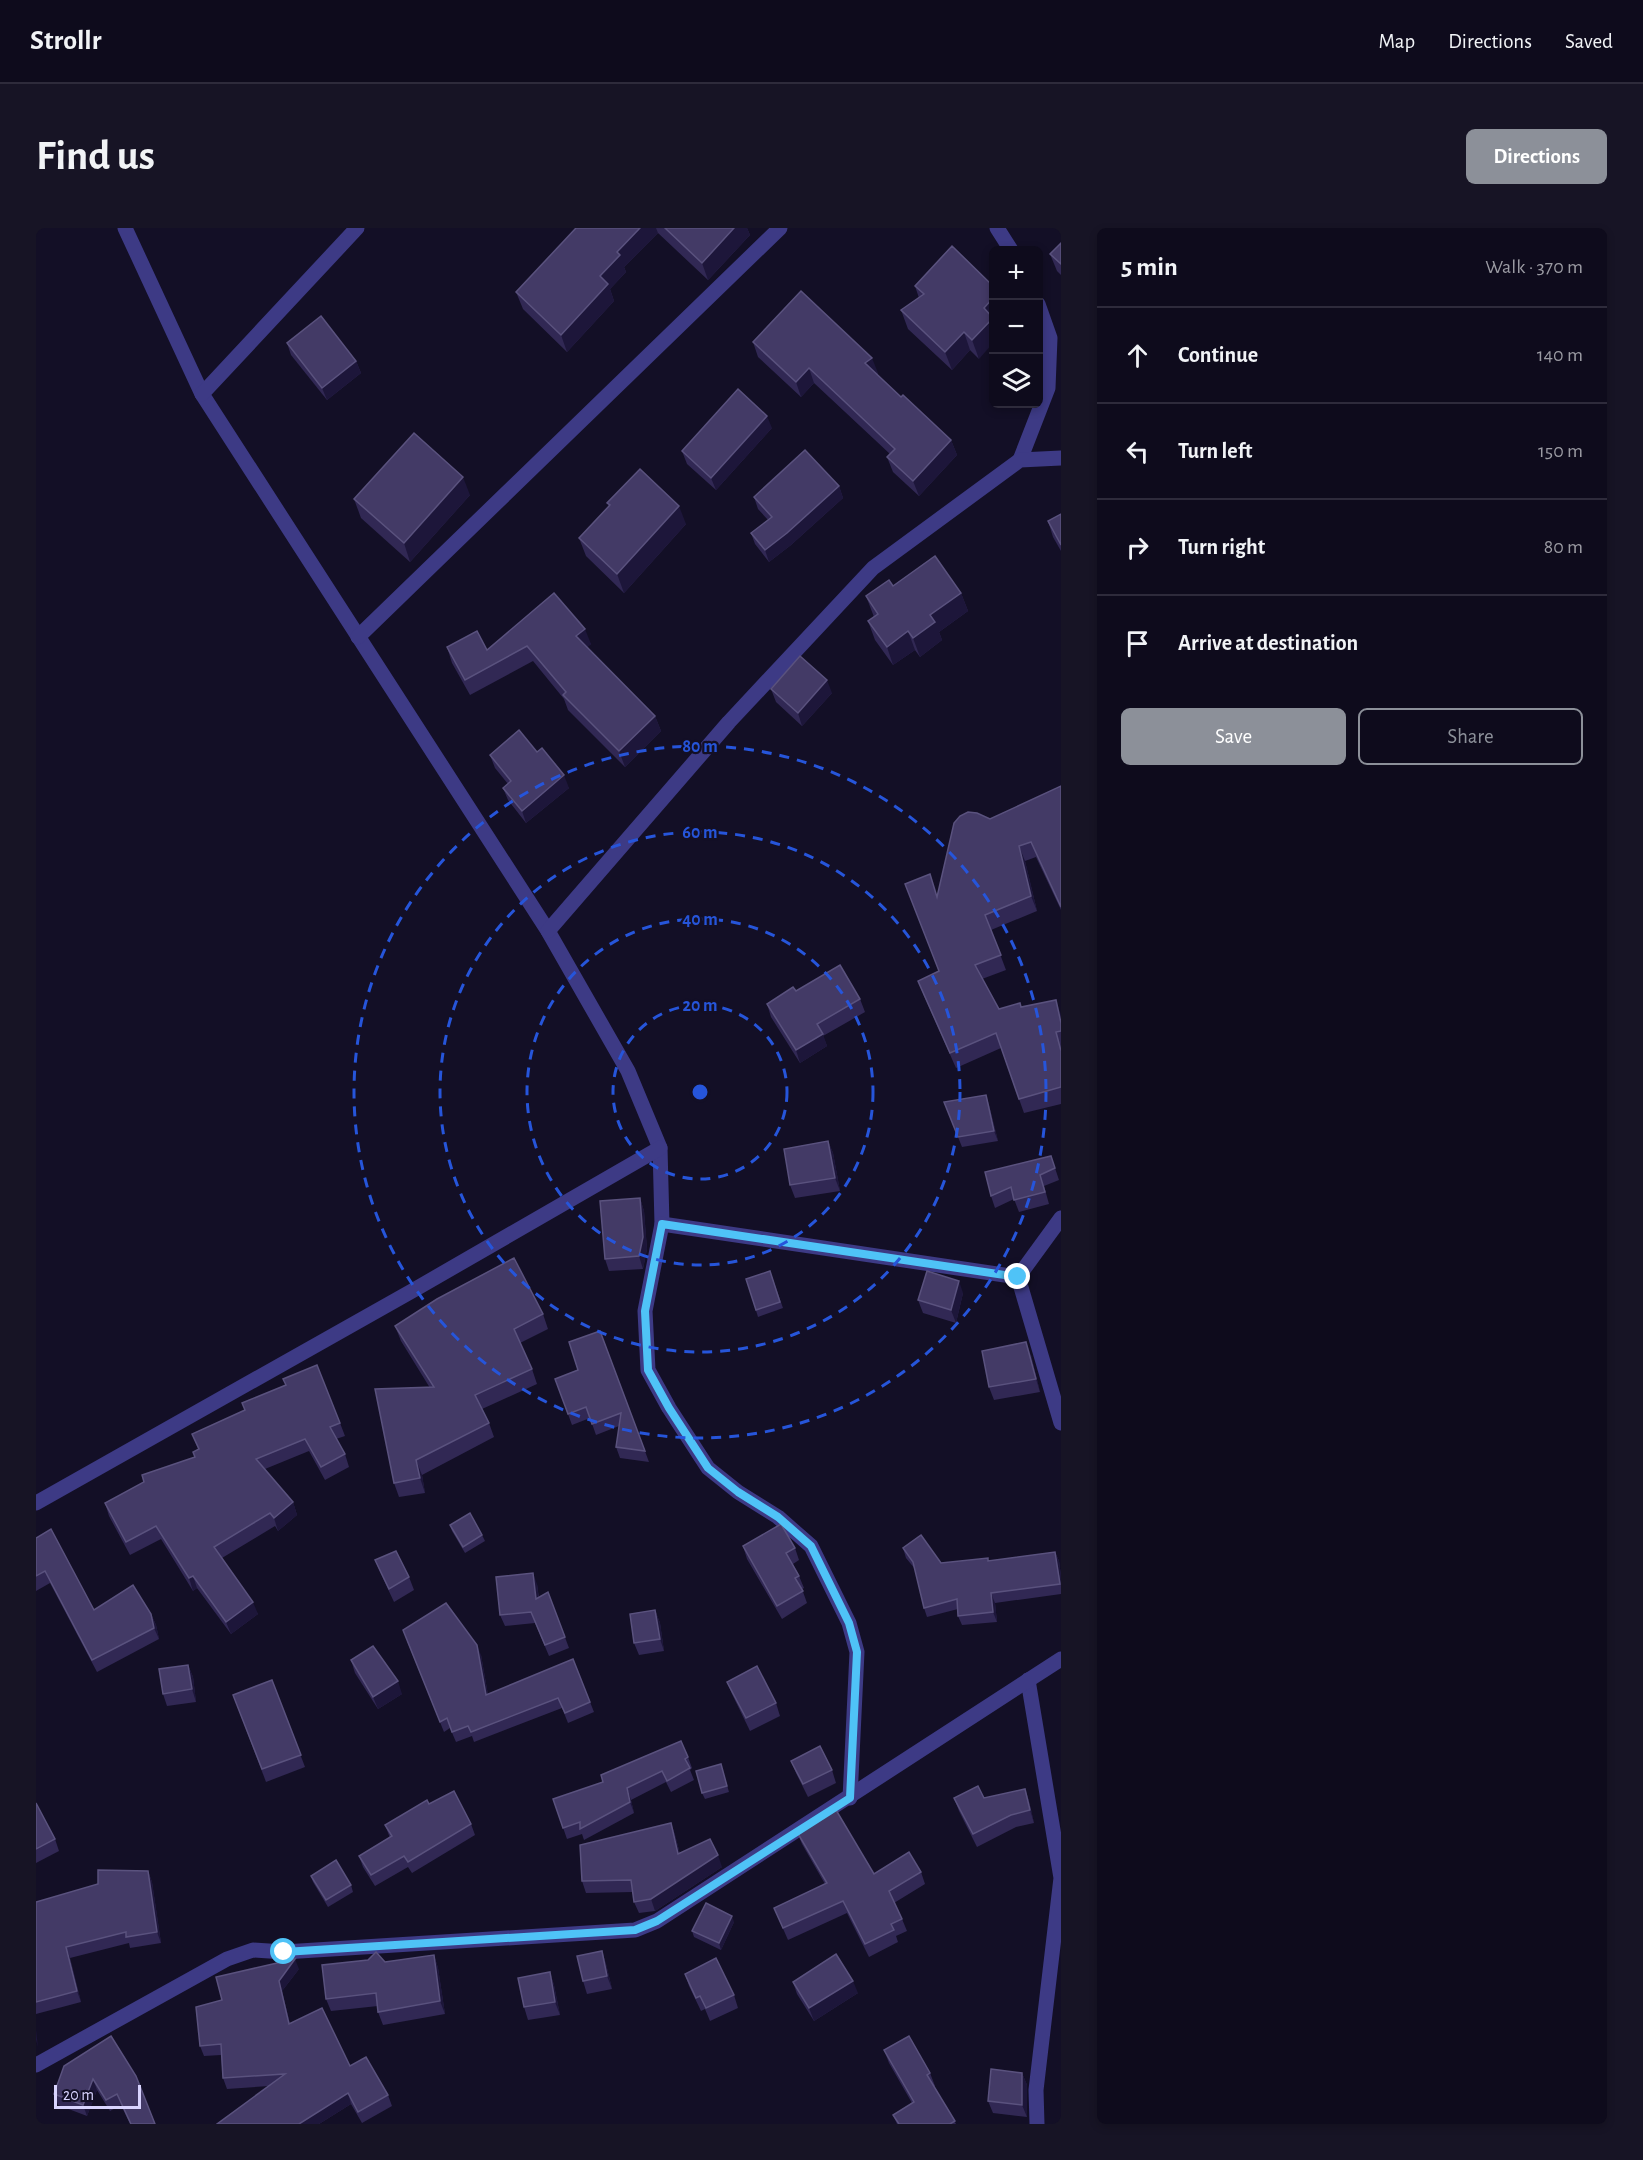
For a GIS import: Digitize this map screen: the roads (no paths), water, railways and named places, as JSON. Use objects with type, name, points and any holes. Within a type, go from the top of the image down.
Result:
[{"type":"street","points":[[125,228],[202,394],[548,931],[628,1071],[660,1148],[662,1224],[645,1311],[648,1370],[674,1417],[708,1468],[738,1492],[778,1517],[811,1546],[849,1623],[857,1652],[850,1798]]},
{"type":"street","points":[[202,394],[357,228]]},
{"type":"street","points":[[358,637],[780,228]]},
{"type":"street","points":[[997,228],[1008,246]]},
{"type":"street","points":[[548,931],[729,722],[873,568],[1020,460],[1048,388],[1050,338],[1043,318]]},
{"type":"street","points":[[1020,460],[1061,458]]},
{"type":"street","points":[[36,1503],[660,1148]]},
{"type":"street","points":[[1018,1277],[1061,1218]]},
{"type":"street","points":[[662,1224],[1018,1277]]},
{"type":"street","points":[[1018,1277],[1061,1423]]},
{"type":"street","points":[[36,2065],[227,1959],[253,1950],[284,1952],[635,1930],[657,1921],[850,1798],[1061,1659]]},
{"type":"street","points":[[1028,1680],[1061,1878],[1036,2090],[1036,2124]]}]
